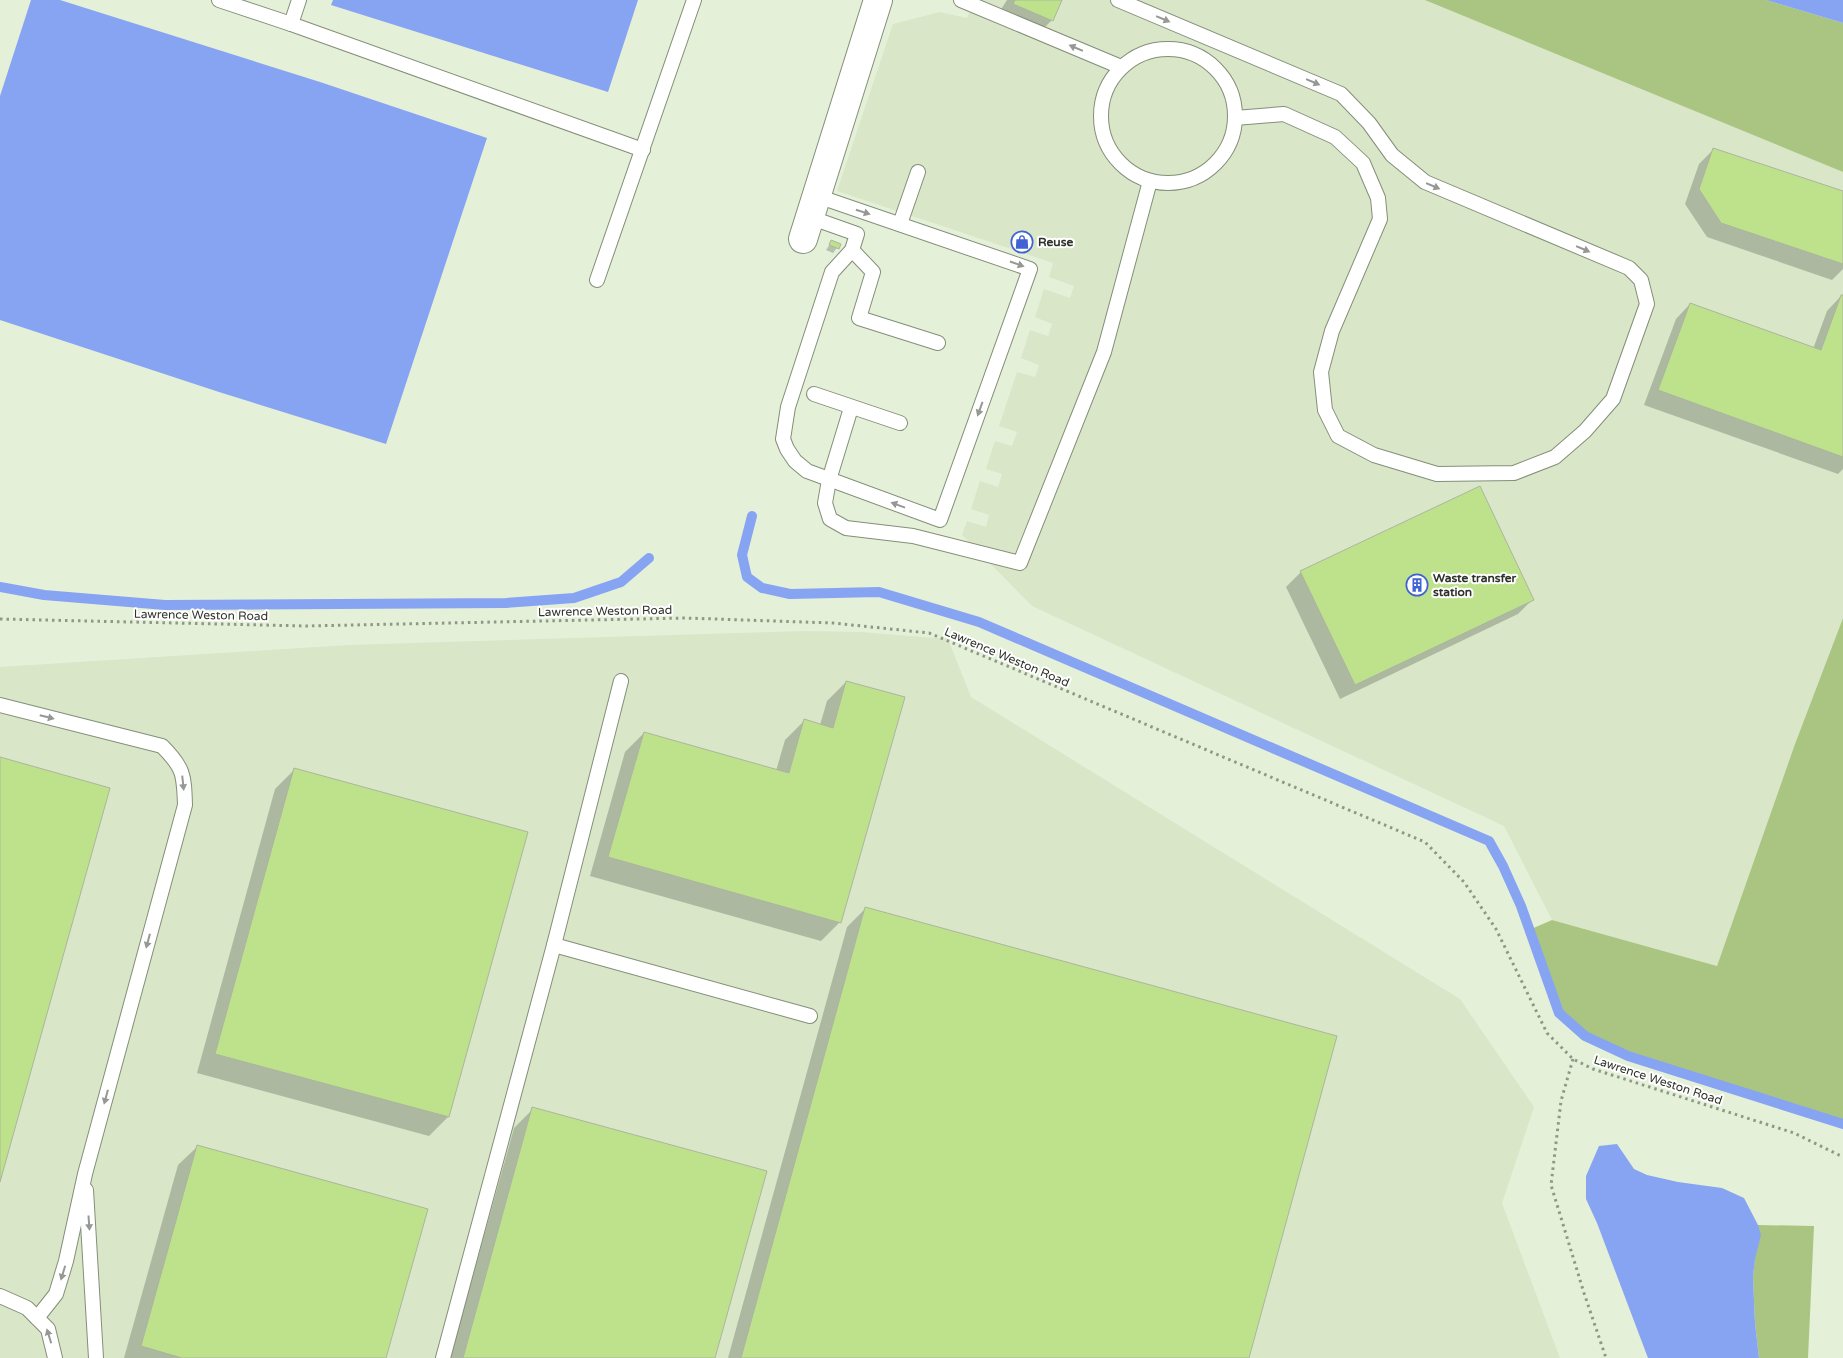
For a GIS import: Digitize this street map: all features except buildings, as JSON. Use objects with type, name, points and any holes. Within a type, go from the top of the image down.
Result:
[{"type":"street","points":[[810,217],[878,0]]},
{"type":"lane","points":[[218,0],[291,24],[643,150]]},
{"type":"lane","points":[[291,24],[299,0]]},
{"type":"lane","points":[[596,280],[694,0]]},
{"type":"lane","points":[[961,0],[1121,67]]},
{"type":"lane","points":[[1118,0],[1341,94],[1369,123],[1392,155],[1425,182],[1629,268],[1641,280],[1647,304],[1613,399],[1585,431],[1555,457],[1514,473],[1437,474],[1374,456],[1338,436],[1325,410],[1321,372],[1332,331],[1380,219],[1378,198],[1363,163],[1335,137],[1284,114],[1235,118]]},
{"type":"lane","points":[[1200,55],[1209,38]]},
{"type":"lane","points":[[1172,48],[1200,55],[1222,73],[1234,98],[1235,118],[1225,153],[1205,173],[1178,183],[1150,181],[1125,168],[1107,146],[1101,119],[1105,91],[1121,67],[1145,52],[1172,48]]},
{"type":"lane","points":[[900,224],[918,172]]},
{"type":"lane","points":[[851,408],[829,480],[825,503],[830,519],[846,528],[913,536],[1020,563],[1104,352],[1150,181]]},
{"type":"lane","points":[[810,217],[900,224],[1030,269],[940,520],[807,471],[795,461],[788,450],[784,439],[788,407],[832,272],[852,250],[857,234],[810,217]]},
{"type":"lane","points":[[852,250],[873,272],[859,318],[938,343]]},
{"type":"lane","points":[[814,394],[900,423]]},
{"type":"lane","points":[[443,1358],[554,945],[621,682]]},
{"type":"lane","points":[[0,705],[162,746],[176,761],[184,778],[185,805],[85,1174],[66,1261],[56,1294],[37,1318]]},
{"type":"lane","points":[[554,945],[810,1016]]},
{"type":"lane","points":[[85,1174],[96,1358]]},
{"type":"lane","points":[[0,1296],[27,1308],[48,1329],[55,1358]]},
{"type":"path","name":"Lawrence Weston Road","points":[[0,619],[306,626],[685,618],[833,623],[929,633],[1425,842],[1464,882],[1496,929],[1546,1033],[1573,1059],[1592,1069],[1794,1133],[1843,1157]]},
{"type":"path","points":[[1573,1059],[1561,1101],[1551,1185],[1606,1358]]},
{"type":"shaded area","points":[[975,0],[1429,0],[1843,172],[1843,618],[1795,744],[1717,966],[1552,920],[1504,826],[1032,606],[962,535],[967,521],[986,527],[989,515],[971,509],[980,481],[998,487],[1002,474],[986,469],[995,441],[1012,446],[1017,432],[999,426],[1017,372],[1035,377],[1039,365],[1021,358],[1030,330],[1048,336],[1052,324],[1035,317],[1044,289],[1070,298],[1074,286],[1049,277],[1053,263],[837,191],[893,24],[940,12],[967,18]]},
{"type":"shaded area","points":[[806,631],[860,632],[948,639],[971,697],[1460,999],[1534,1107],[1502,1203],[1560,1358],[0,1358],[0,667],[348,645]]},
{"type":"green space","points":[[1425,0],[1766,0],[1843,23],[1843,172]]},
{"type":"green space","points":[[1843,618],[1843,1124],[1628,1056],[1585,1036],[1559,1013],[1529,930],[1552,920],[1717,966],[1795,744]]},
{"type":"green space","points":[[1758,1225],[1814,1226],[1808,1358],[1759,1358],[1753,1277]]},
{"type":"water","points":[[31,0],[60,0],[320,82],[487,138],[386,444],[219,392],[0,320],[0,96]]},
{"type":"water","points":[[333,0],[638,0],[608,92],[331,5]]},
{"type":"water","points":[[1766,0],[1843,0],[1843,23]]},
{"type":"water","points":[[1617,1144],[1634,1169],[1647,1175],[1678,1182],[1722,1188],[1744,1198],[1761,1235],[1753,1277],[1759,1358],[1648,1358],[1597,1223],[1586,1199],[1586,1176],[1599,1146]]},
{"type":"waterway","points":[[752,516],[742,555],[747,577],[762,588],[790,594],[879,592],[979,622],[1489,841],[1503,866],[1521,906],[1559,1013],[1585,1036],[1628,1056],[1843,1124]]},
{"type":"waterway","points":[[0,587],[44,595],[165,605],[506,603],[574,598],[621,582],[649,558]]},
{"type":"place","name":"Reuse","points":[[1022,242]]},
{"type":"place","name":"Waste transfer station","points":[[1417,585]]}]
